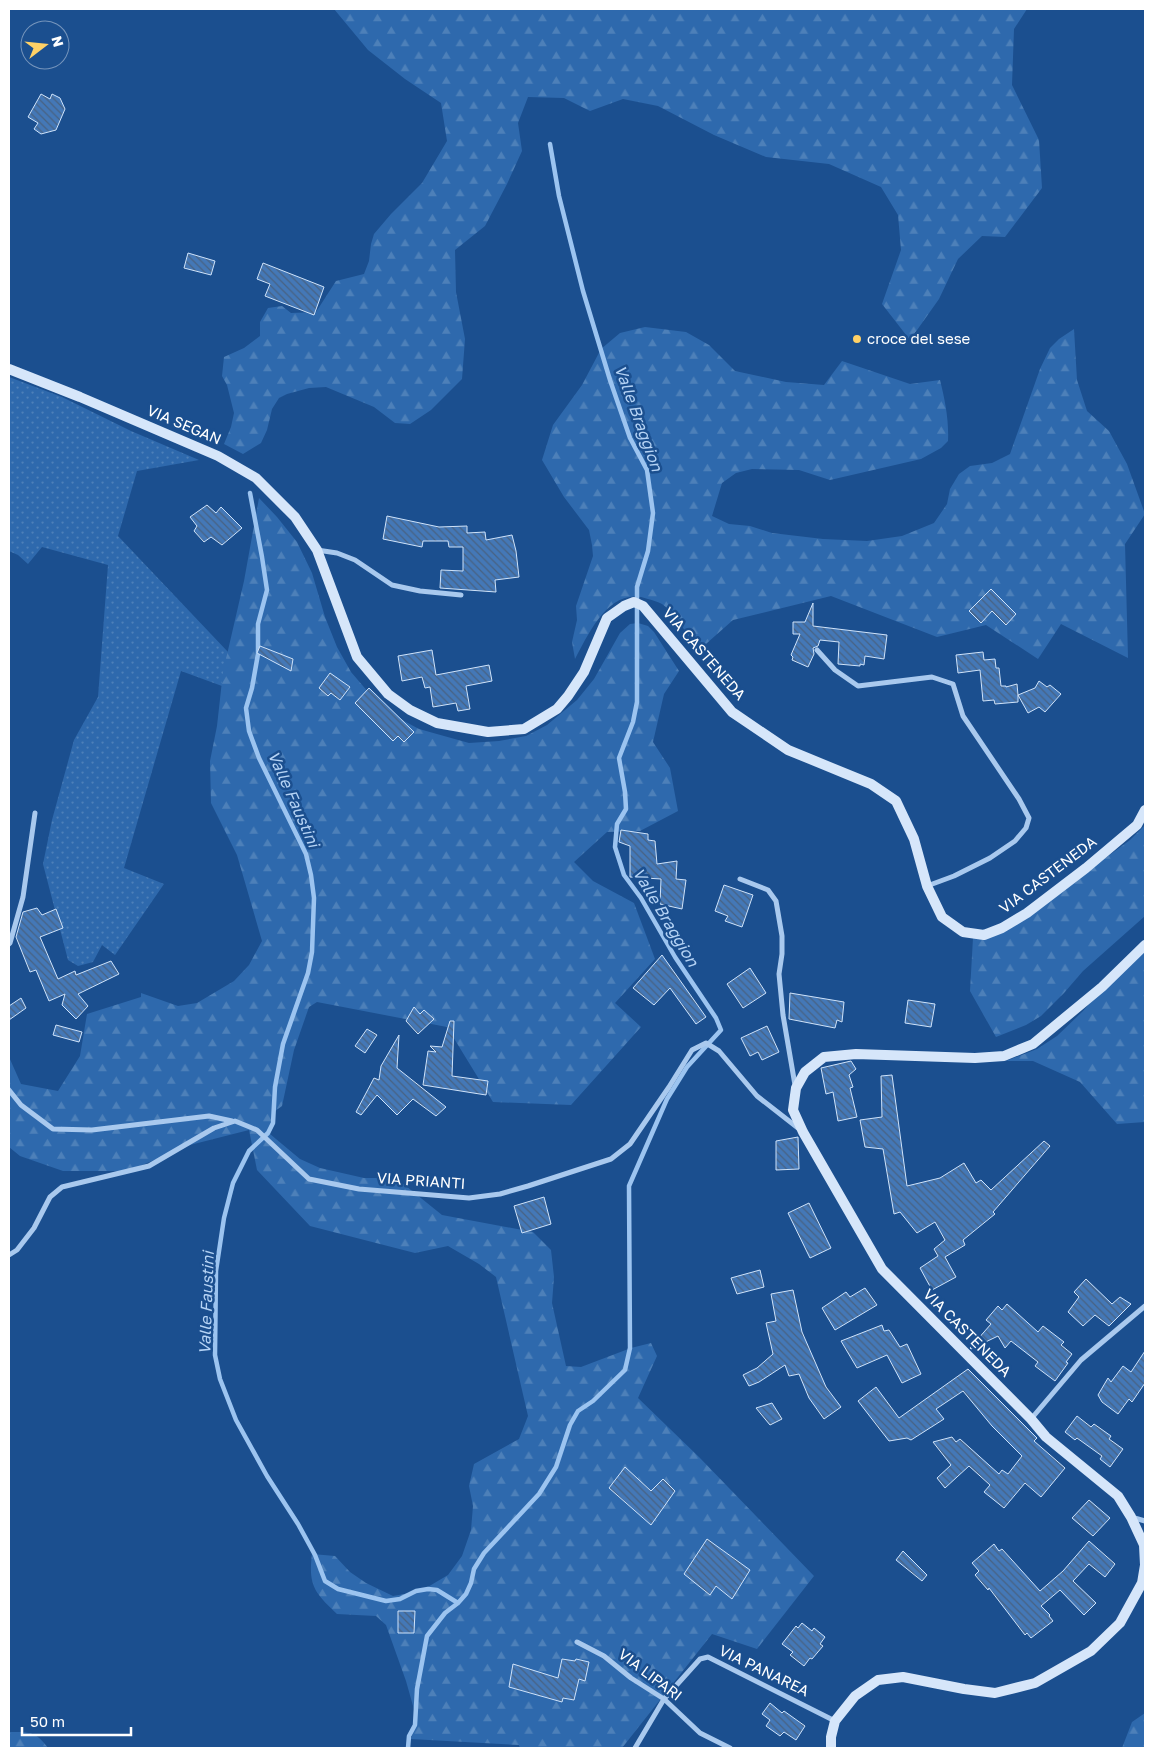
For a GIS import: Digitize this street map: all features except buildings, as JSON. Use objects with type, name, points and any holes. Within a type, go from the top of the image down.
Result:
[{"type":"street","name":"VIA SEGAN","points":[[9,369],[218,456],[256,478],[295,517],[317,550]]},
{"type":"street","points":[[317,550],[337,553],[355,560],[392,585],[420,591],[460,595]]},
{"type":"street","name":"VIA CASTENEDA","points":[[317,550],[357,657],[388,694],[410,710],[437,723],[488,732],[524,729],[557,709],[584,672],[607,618],[624,606],[634,602],[643,606],[732,712],[788,750],[871,784],[896,801],[914,839],[927,886],[942,917],[962,932],[984,935],[1002,928],[1026,913],[1086,868],[1137,825],[1145,810]]},
{"type":"street","points":[[817,650],[835,670],[858,686],[932,677],[953,684],[963,716],[1029,818],[1026,828],[1015,841],[990,858],[927,886]]},
{"type":"street","points":[[9,944],[23,897],[35,813]]},
{"type":"street","points":[[740,880],[768,890],[776,901],[782,936],[779,974],[783,1015],[796,1088]]},
{"type":"street","points":[[796,1088],[805,1072],[824,1057],[856,1054],[975,1058],[1004,1056],[1033,1044],[1102,987],[1145,945]]},
{"type":"street","name":"VIA PRIANTI","points":[[235,1122],[257,1130],[309,1178],[359,1189],[406,1194],[469,1198],[500,1194],[610,1159],[630,1144],[692,1050],[706,1043],[720,1051],[757,1096],[804,1132]]},
{"type":"street","name":"VIA CASTENEDA","points":[[796,1088],[793,1110],[882,1269],[1031,1419],[1046,1437],[1118,1496],[1131,1517],[1144,1545],[1145,1565],[1142,1583],[1120,1623],[1091,1651],[1036,1682],[995,1693],[903,1677],[878,1680],[855,1696],[835,1720]]},
{"type":"street","points":[[9,1090],[21,1105],[54,1129],[92,1130],[209,1116],[235,1122]]},
{"type":"street","points":[[9,1255],[18,1250],[34,1228],[50,1197],[62,1187],[148,1166],[214,1128],[235,1122]]},
{"type":"street","points":[[1031,1419],[1081,1360],[1145,1306]]},
{"type":"street","points":[[1131,1517],[1145,1521]]},
{"type":"street","name":"VIA LIPARI","points":[[577,1642],[604,1656],[631,1678],[664,1699],[700,1733],[730,1748]]},
{"type":"street","name":"VIA PANAREA","points":[[635,1748],[664,1699],[700,1659],[704,1657],[708,1657],[835,1720]]},
{"type":"street","points":[[831,1748],[831,1737],[835,1720]]},
{"type":"green space","points":[[334,9],[1027,9],[1014,29],[1012,85],[1039,140],[1042,188],[1005,237],[982,236],[958,259],[939,299],[910,340],[882,304],[901,250],[898,215],[881,187],[829,164],[766,157],[714,135],[658,106],[623,99],[590,111],[564,98],[528,97],[518,123],[522,151],[507,184],[485,226],[455,250],[456,292],[465,339],[462,379],[431,410],[410,424],[395,423],[374,407],[326,387],[309,388],[287,394],[279,398],[272,409],[267,430],[261,443],[243,454],[224,444],[234,413],[227,385],[222,376],[224,357],[244,348],[260,336],[260,322],[268,308],[282,306],[291,313],[316,312],[336,281],[364,274],[369,261],[374,234],[422,183],[447,141],[441,103],[405,79],[368,50]]},
{"type":"green space","points":[[645,327],[686,332],[709,345],[735,371],[786,382],[824,385],[842,361],[910,384],[940,380],[944,395],[948,433],[948,441],[941,448],[921,459],[830,480],[799,470],[752,469],[736,473],[722,483],[712,516],[729,524],[750,526],[772,533],[823,539],[867,541],[902,536],[934,523],[947,504],[950,489],[959,474],[970,466],[992,463],[1010,454],[1040,369],[1050,348],[1074,329],[1077,380],[1087,411],[1109,431],[1127,464],[1145,514],[1125,544],[1128,658],[1061,624],[1038,659],[986,625],[937,637],[831,596],[733,620],[698,651],[678,620],[668,609],[652,600],[635,596],[623,599],[612,605],[602,614],[575,659],[572,642],[577,620],[576,606],[593,556],[592,545],[589,530],[564,497],[542,460],[553,425],[582,385],[601,349],[620,333]]},
{"type":"green space","points":[[9,377],[62,397],[131,431],[199,460],[137,471],[118,536],[228,652],[222,686],[181,671],[124,868],[164,884],[115,955],[102,945],[93,962],[78,966],[68,960],[43,864],[52,820],[74,740],[98,697],[108,565],[42,547],[28,564],[18,555],[9,551]]},
{"type":"green space","points":[[259,498],[297,542],[312,573],[325,617],[337,647],[351,672],[369,693],[404,721],[419,729],[469,743],[499,741],[526,736],[547,725],[577,700],[594,679],[620,633],[630,624],[638,623],[648,626],[654,632],[679,671],[664,694],[653,742],[670,768],[678,811],[640,831],[607,832],[574,862],[593,881],[634,903],[655,959],[615,1003],[641,1027],[571,1105],[493,1102],[447,1027],[317,1002],[309,1007],[294,1050],[282,1106],[274,1112],[274,1123],[270,1134],[300,1159],[320,1168],[364,1178],[396,1178],[442,1215],[533,1232],[551,1250],[554,1277],[552,1303],[566,1366],[581,1367],[631,1348],[651,1343],[657,1356],[638,1398],[699,1457],[814,1576],[757,1649],[712,1634],[622,1748],[520,1748],[519,1745],[411,1739],[417,1720],[406,1681],[386,1625],[376,1616],[337,1614],[318,1594],[312,1582],[312,1554],[335,1556],[350,1572],[366,1583],[393,1596],[421,1591],[448,1575],[462,1556],[471,1530],[473,1506],[469,1486],[474,1464],[519,1439],[528,1416],[496,1277],[479,1264],[448,1246],[415,1253],[310,1226],[257,1170],[249,1130],[190,1145],[128,1171],[63,1171],[20,1156],[9,1147],[9,1057],[21,1084],[58,1091],[80,1056],[87,1014],[141,997],[141,993],[178,1006],[197,1003],[234,981],[249,965],[262,941],[237,855],[211,803],[210,761],[217,726],[223,672],[244,581]]},
{"type":"green space","points":[[1145,825],[1145,916],[1083,971],[1041,1016],[1026,1025],[996,1037],[970,991],[973,938],[994,934],[1078,878],[1130,840]]},
{"type":"green space","points":[[1142,952],[1145,954],[1145,1122],[1117,1124],[1080,1082],[1033,1061],[1006,1061],[1037,1049],[1057,1036],[1103,988]]},
{"type":"green space","points":[[1145,1713],[1145,1748],[1122,1748],[1132,1722]]},
{"type":"green space","points":[[9,1732],[35,1735],[48,1748],[9,1748]]},
{"type":"waterway","name":"Valle Braggion","points":[[408,1748],[409,1736],[415,1725],[417,1689],[427,1636],[445,1613],[466,1594],[474,1569],[484,1553],[539,1494],[556,1467],[570,1425],[578,1411],[593,1401],[625,1370],[630,1348],[629,1186],[667,1099],[687,1067],[721,1030],[716,1018],[675,957],[641,898],[624,875],[615,847],[617,824],[626,809],[619,758],[633,722],[637,702],[637,587],[648,551],[653,513],[647,470],[630,438],[583,291],[559,196],[550,144]]},
{"type":"waterway","name":"Valle Faustini","points":[[250,493],[267,590],[258,624],[258,654],[252,688],[246,708],[249,731],[259,758],[306,854],[314,898],[312,952],[308,973],[283,1044],[275,1087],[273,1123],[268,1133],[249,1151],[233,1183],[224,1218],[216,1271],[215,1355],[220,1379],[236,1420],[267,1476],[298,1524],[315,1555],[325,1581],[338,1589],[386,1601],[400,1599],[416,1591],[428,1589],[437,1590],[458,1603]]},
{"type":"place","name":"croce del sese","points":[[857,339]]}]
